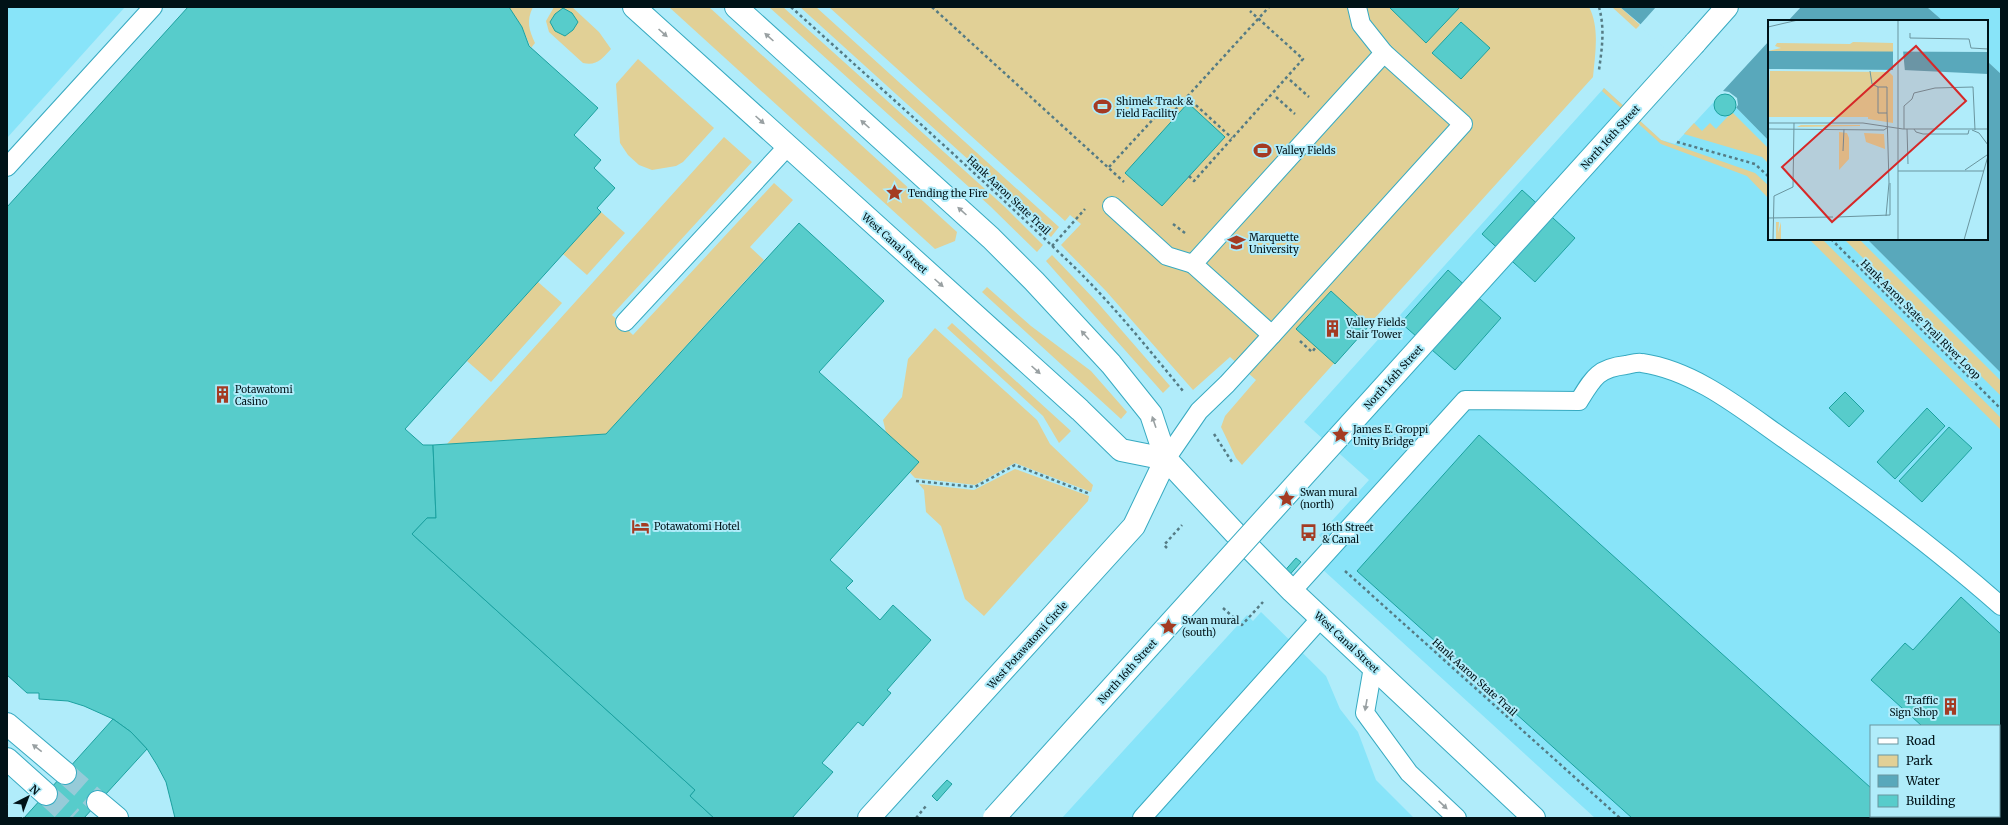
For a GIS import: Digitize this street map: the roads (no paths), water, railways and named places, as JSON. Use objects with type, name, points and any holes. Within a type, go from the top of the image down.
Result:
[{"type":"street","name":"West Canal Street","points":[[634,7],[1080,410],[1121,450],[1166,459]]},
{"type":"street","name":"West Canal Street","points":[[736,7],[991,238],[1034,280],[1111,364],[1151,414],[1166,459],[1234,532],[1292,591],[1534,818]]},
{"type":"street","name":"North 16th Street","points":[[994,818],[1727,7]]},
{"type":"street","name":"West Potawatomi Circle","points":[[869,818],[1134,526],[1166,459]]},
{"type":"street","points":[[7,724],[65,772]]},
{"type":"street","points":[[7,759],[46,794]]},
{"type":"street","points":[[98,802],[116,818]]},
{"type":"lane","points":[[7,166],[153,7]]},
{"type":"lane","points":[[1166,459],[1199,411],[1227,384],[1272,335],[1462,124],[1384,53],[1361,24],[1357,7]]},
{"type":"lane","points":[[1193,264],[1384,53]]},
{"type":"lane","points":[[625,322],[788,146]]},
{"type":"lane","points":[[1112,206],[1167,256],[1193,264],[1272,335]]},
{"type":"lane","points":[[1292,591],[1465,400],[1579,401],[1595,378],[1609,367],[1640,363],[1681,374],[1724,397],[1874,503],[1964,574],[2001,606]]},
{"type":"lane","points":[[1142,818],[1321,618]]},
{"type":"lane","points":[[1373,666],[1365,713],[1409,773],[1457,818]]},
{"type":"water","points":[[1620,7],[1927,7],[1942,20],[1768,20],[1768,140],[1722,93]]},
{"type":"water","points":[[1988,62],[2001,74],[2001,373],[1868,240],[1988,240]]},
{"type":"tunnel","points":[[65,773],[98,802]]},
{"type":"tunnel","points":[[46,794],[72,818]]},
{"type":"place","name":"Shimek Track & Field Facility","points":[[1103,107]]},
{"type":"place","name":"Valley Fields","points":[[1263,150]]},
{"type":"place","name":"Tending the Fire","points":[[895,193]]},
{"type":"place","name":"Marquette University","points":[[1236,243]]},
{"type":"place","name":"Valley Fields Stair Tower","points":[[1333,328]]},
{"type":"place","name":"Potawatomi Casino","points":[[222,395]]},
{"type":"place","name":"James E. Groppi Unity Bridge","points":[[1340,435]]},
{"type":"place","name":"Swan mural (north)","points":[[1287,498]]},
{"type":"place","name":"Potawatomi Hotel","points":[[641,526]]},
{"type":"place","name":"16th Street & Canal","points":[[1309,533]]},
{"type":"place","name":"Swan mural (south)","points":[[1169,626]]},
{"type":"place","name":"Traffic Sign Shop","points":[[1951,706]]}]
